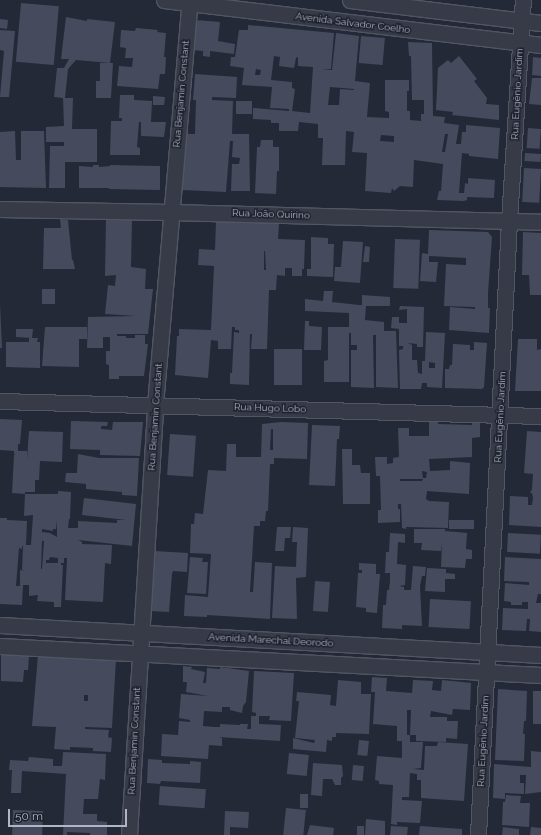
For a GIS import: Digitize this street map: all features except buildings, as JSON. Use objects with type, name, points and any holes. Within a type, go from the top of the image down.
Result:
[{"type":"street","name":"Avenida Salvador Coelho","points":[[164,0],[541,45]]},
{"type":"street","points":[[350,0],[541,23]]},
{"type":"street","name":"Rua Eugênio Jardim","points":[[478,835],[509,221],[523,0]]},
{"type":"street","name":"Rua Benjamin Constant","points":[[128,835],[155,405],[189,2]]},
{"type":"street","name":"Rua João Quirino","points":[[0,209],[541,222]]},
{"type":"street","name":"Rua Hugo Lobo","points":[[0,401],[541,416]]},
{"type":"street","name":"Avenida Marechal Deorodo","points":[[0,625],[541,655]]},
{"type":"street","name":"Avenida Marechal Deorodo","points":[[0,646],[541,675]]}]
